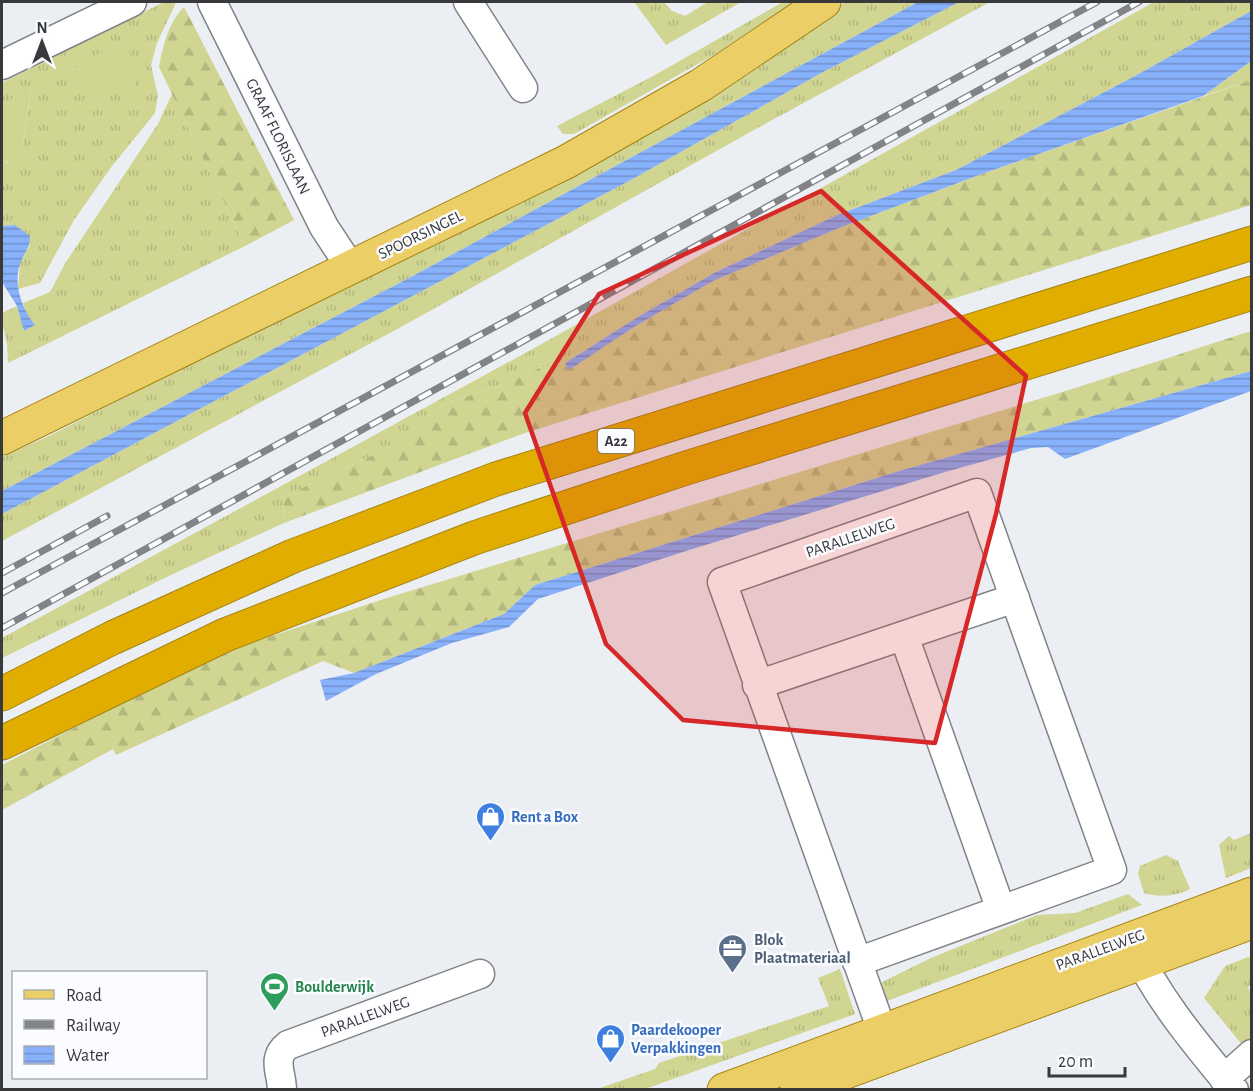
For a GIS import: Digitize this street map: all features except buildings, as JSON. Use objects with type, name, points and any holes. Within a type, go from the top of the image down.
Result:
[{"type":"highway","name":"A22","points":[[2,694],[112,638],[293,556],[496,479],[1251,243]]},
{"type":"highway","points":[[2,743],[225,635],[474,538],[698,464],[1251,293]]},
{"type":"main road","name":"SPOORSINGEL","points":[[2,438],[566,162],[701,85],[824,2]]},
{"type":"main road","name":"PARALLELWEG","points":[[724,1089],[886,1043],[1135,950],[1251,894]]},
{"type":"main road","name":"PARALLELWEG","points":[[1135,950],[1251,922]]},
{"type":"main road","name":"PARALLELWEG","points":[[797,1089],[886,1043]]},
{"type":"street","points":[[2,65],[132,2]]},
{"type":"street","name":"GRAAF FLORISLAAN","points":[[212,2],[324,227],[351,268]]},
{"type":"street","points":[[468,2],[523,88]]},
{"type":"street","name":"PARALLELWEG","points":[[857,962],[1112,870],[977,493],[722,582],[757,685],[886,1043]]},
{"type":"street","points":[[757,685],[1015,598]]},
{"type":"street","points":[[904,636],[1001,910]]},
{"type":"street","points":[[1135,950],[1187,1034],[1229,1084],[1251,1054]]},
{"type":"street","name":"PARALLELWEG","points":[[284,1087],[278,1067],[279,1055],[288,1045],[480,974]]},
{"type":"highlighted area","points":[[821,191],[1026,376],[996,514],[935,743],[683,720],[606,644],[525,413],[599,294]]},
{"type":"green space","points":[[164,2],[175,2],[175,5],[157,43],[151,65],[158,96],[155,113],[112,166],[74,220],[40,283],[18,289],[20,263],[30,245],[15,225],[2,226],[2,160],[8,163],[21,158],[31,90],[2,104],[2,83]]},
{"type":"green space","points":[[634,2],[664,2],[672,11],[685,16],[708,2],[741,2],[666,45]]},
{"type":"green space","points":[[783,2],[795,2],[717,53],[574,134],[563,134],[557,126],[655,75]]},
{"type":"green space","points":[[845,2],[918,2],[409,278],[2,491],[2,457],[51,435],[408,253],[795,36]]},
{"type":"green space","points":[[959,2],[990,2],[763,125],[401,327],[2,541],[2,514],[629,181],[823,72]]},
{"type":"green space","points":[[1154,2],[1251,2],[1251,11],[1135,76],[956,170],[835,216],[716,272],[641,315],[565,363],[539,368],[500,386],[446,403],[390,447],[283,497],[284,523],[175,573],[2,658],[2,638],[529,351]]},
{"type":"green space","points":[[184,7],[294,220],[245,246],[159,67],[170,27]]},
{"type":"green space","points":[[126,40],[137,80],[133,92],[81,94],[74,92],[71,72],[78,64]]},
{"type":"green space","points":[[1251,61],[1251,80],[1203,96]]},
{"type":"green space","points":[[1251,80],[1251,205],[525,433],[284,523],[283,497],[390,447],[446,403],[500,386],[539,368],[565,363],[569,369],[634,327],[713,281],[839,228],[979,175]]},
{"type":"green space","points":[[31,89],[21,158],[12,162],[2,160],[2,104]]},
{"type":"green space","points":[[172,94],[245,246],[8,363],[2,313],[17,306],[24,331],[35,325],[27,315],[23,303],[50,292],[66,262],[158,124]]},
{"type":"green space","points":[[1251,331],[1251,371],[899,471],[535,585],[504,614],[354,673],[323,661],[116,755],[113,749],[2,810],[2,765],[217,654],[387,598],[1072,389]]},
{"type":"green space","points":[[1251,833],[1251,868],[1226,878],[1219,845],[1229,836],[1234,840]]},
{"type":"green space","points":[[1166,855],[1178,861],[1190,889],[1168,895],[1144,893],[1138,874],[1140,866]]},
{"type":"green space","points":[[1128,894],[1142,905],[887,1001],[882,995],[882,982],[931,958],[1037,915],[1075,913]]},
{"type":"green space","points":[[1251,956],[1251,985],[1248,987],[1251,995],[1251,1039],[1244,1047],[1204,998],[1225,966]]},
{"type":"green space","points":[[840,969],[855,1014],[645,1089],[597,1089],[655,1069],[659,1063],[829,1006],[818,978]]},
{"type":"water","points":[[918,2],[959,2],[823,72],[629,181],[2,514],[2,491],[409,278]]},
{"type":"water","points":[[1251,11],[1251,61],[1203,96],[979,175],[839,228],[713,281],[634,327],[569,370],[565,363],[641,315],[716,272],[835,216],[956,170],[1135,76]]},
{"type":"water","points":[[15,225],[30,236],[18,270],[18,287],[22,304],[35,325],[24,331],[17,306],[2,282],[2,226]]},
{"type":"water","points":[[1251,371],[1251,391],[1065,459],[1048,447],[1031,448],[689,550],[538,599],[509,627],[452,643],[376,674],[326,701],[320,680],[354,673],[504,614],[535,585],[899,471]]},
{"type":"railway","points":[[2,593],[1097,2]]},
{"type":"railway","points":[[2,628],[1139,2]]},
{"type":"railway","points":[[2,573],[107,516]]},
{"type":"place","name":"Rent a Box","points":[[490,842]]},
{"type":"place","name":"Blok Plaatmateriaal","points":[[733,974]]},
{"type":"place","name":"Boulderwijk","points":[[274,1012]]},
{"type":"place","name":"Paardekooper Verpakkingen","points":[[610,1064]]}]
